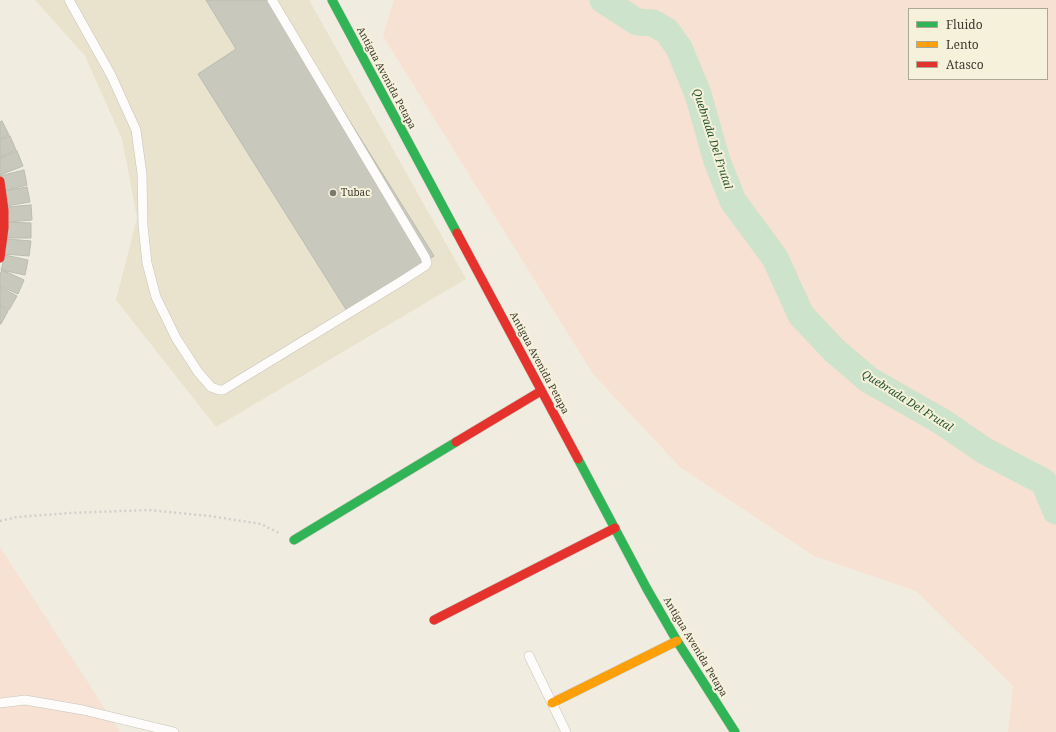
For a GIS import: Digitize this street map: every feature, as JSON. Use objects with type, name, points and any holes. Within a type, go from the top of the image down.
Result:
[{"type":"main road","name":"Antigua Avenida Petapa","points":[[332,0],[676,641],[735,732]]},
{"type":"main road","points":[[0,181],[4,210],[0,255]]},
{"type":"main road","points":[[294,540],[541,391]]},
{"type":"main road","points":[[434,620],[615,528]]},
{"type":"main road","points":[[552,703],[676,641]]},
{"type":"lane","points":[[69,0],[111,75],[136,130],[142,174],[143,226],[147,263],[156,297],[176,338],[198,372],[211,387],[219,390],[223,390],[400,282],[425,266],[427,263],[421,250],[272,0]]},
{"type":"lane","points":[[529,656],[566,732]]},
{"type":"lane","points":[[0,702],[25,700],[83,710],[174,732]]},
{"type":"path","points":[[0,521],[70,513],[148,510],[210,516],[261,524],[294,540]]},
{"type":"shaded area","points":[[35,0],[309,0],[466,279],[216,427],[116,300],[137,218],[122,139],[85,56]]},
{"type":"shaded area","points":[[394,0],[1056,0],[1056,732],[1008,732],[1013,686],[916,591],[814,556],[681,468],[593,374],[383,36]]},
{"type":"shaded area","points":[[0,547],[120,732],[0,732]]},
{"type":"building","name":"Tubac","points":[[206,0],[274,0],[434,256],[347,311],[198,74],[236,49]]},
{"type":"building","points":[[2,121],[9,135],[0,139],[0,122]]},
{"type":"building","points":[[10,136],[16,150],[0,157],[0,140]]},
{"type":"building","points":[[17,151],[23,166],[0,175],[0,158]]},
{"type":"building","points":[[24,170],[27,185],[3,191],[0,176]]},
{"type":"building","points":[[27,187],[30,202],[6,206],[4,191]]},
{"type":"building","points":[[31,205],[32,220],[7,222],[6,207]]},
{"type":"building","points":[[7,222],[31,223],[31,238],[7,238]]},
{"type":"building","points":[[7,239],[31,241],[29,256],[5,254]]},
{"type":"building","points":[[5,255],[28,260],[25,275],[1,270]]},
{"type":"building","points":[[2,270],[24,280],[18,294],[0,286],[0,274]]},
{"type":"building","points":[[0,287],[17,296],[9,310],[0,305]]},
{"type":"building","points":[[0,306],[8,311],[1,324],[0,324]]},
{"type":"waterway","name":"Quebrada Del Frutal","points":[[603,0],[637,22],[653,23],[667,31],[679,48],[698,94],[717,161],[733,201],[775,258],[801,315],[835,351],[869,380],[941,421],[985,451],[1044,482],[1056,511]]},
{"type":"traffic: fast","points":[[332,0],[457,233]]},
{"type":"traffic: fast","points":[[294,540],[456,442]]},
{"type":"traffic: fast","points":[[578,459],[647,589],[677,641],[735,732]]},
{"type":"traffic: slow","points":[[552,703],[677,641]]},
{"type":"traffic: jam","points":[[0,181],[4,210],[4,228],[0,258]]},
{"type":"traffic: jam","points":[[457,233],[578,459]]},
{"type":"traffic: jam","points":[[456,442],[541,391]]},
{"type":"traffic: jam","points":[[434,620],[615,528]]},
{"type":"place","name":"Tubac","points":[[333,193]]}]
